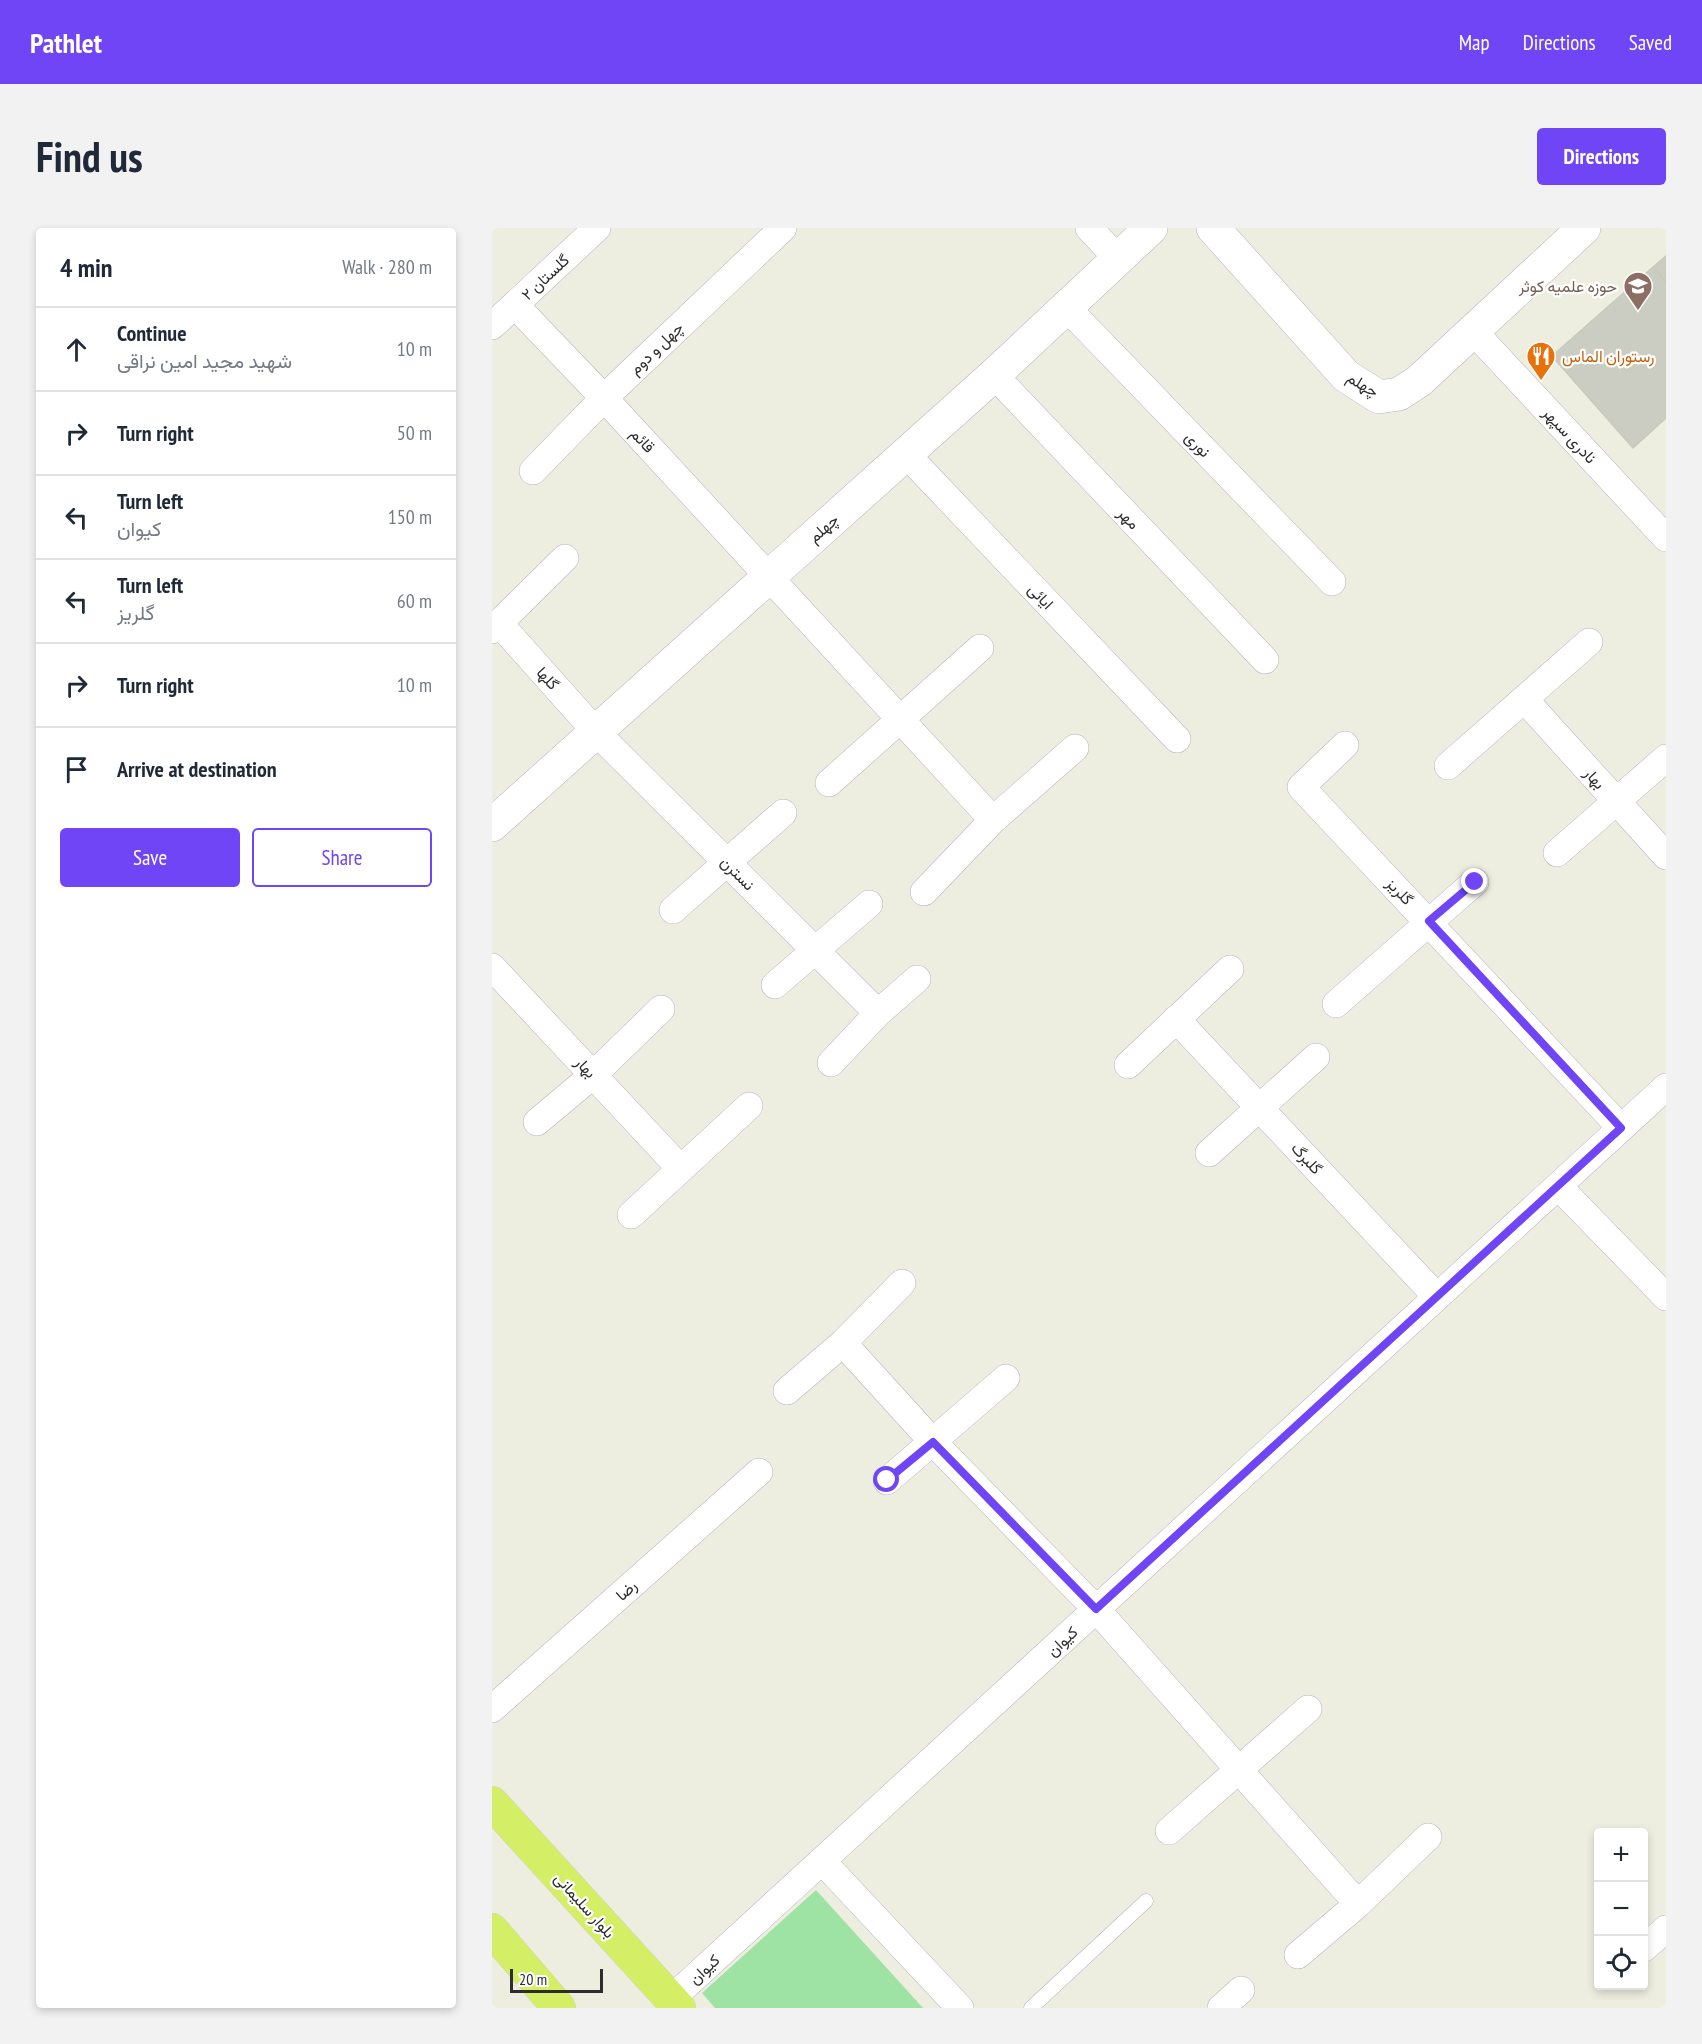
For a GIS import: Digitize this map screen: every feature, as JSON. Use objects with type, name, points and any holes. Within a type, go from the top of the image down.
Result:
[{"type":"main road","name":"بلوار سلیمانی","points":[[492,1803],[675,2004]]},
{"type":"main road","points":[[492,1930],[559,2008]]},
{"type":"street","name":"گلستان ۲","points":[[492,326],[597,228]]},
{"type":"street","name":"چهل و دوم","points":[[533,471],[604,398],[783,228]]},
{"type":"street","points":[[1089,228],[1117,258]]},
{"type":"street","name":"چهلم","points":[[492,825],[994,375],[1065,306],[1151,228]]},
{"type":"street","name":"چهلم","points":[[1214,228],[1346,376],[1379,397],[1399,394],[1419,381],[1584,228]]},
{"type":"street","name":"قائم","points":[[514,305],[604,398],[993,820]]},
{"type":"street","name":"نوری","points":[[1065,306],[1332,582]]},
{"type":"street","name":"نادری سپهر","points":[[1474,332],[1666,538]]},
{"type":"street","name":"مهر","points":[[994,375],[1265,660]]},
{"type":"street","name":"ایائی","points":[[905,453],[1177,739]]},
{"type":"street","points":[[496,626],[565,558]]},
{"type":"street","name":"گلها","points":[[496,626],[597,733]]},
{"type":"street","points":[[1448,766],[1589,642]]},
{"type":"street","points":[[829,783],[980,648]]},
{"type":"street","name":"بهار","points":[[1525,700],[1666,856]]},
{"type":"street","name":"نسترن","points":[[597,733],[878,1013]]},
{"type":"street","name":"گلریز","points":[[1345,745],[1301,787],[1621,1128]]},
{"type":"street","points":[[924,892],[993,820],[1075,748]]},
{"type":"street","points":[[1557,853],[1666,758]]},
{"type":"street","points":[[674,909],[728,864],[783,813]]},
{"type":"street","points":[[1336,1004],[1475,882]]},
{"type":"street","points":[[775,985],[869,904]]},
{"type":"street","name":"بهار","points":[[492,967],[680,1168]]},
{"type":"street","points":[[1128,1065],[1230,969]]},
{"type":"street","points":[[831,1063],[878,1013],[917,979]]},
{"type":"street","points":[[537,1122],[593,1075],[661,1010]]},
{"type":"street","name":"گلبرگ","points":[[1176,1019],[1437,1297]]},
{"type":"street","points":[[1209,1153],[1316,1057]]},
{"type":"street","name":"کیوان","points":[[675,2004],[822,1861],[1666,1087]]},
{"type":"street","points":[[631,1215],[749,1106]]},
{"type":"street","points":[[1558,1186],[1666,1297]]},
{"type":"street","points":[[787,1391],[843,1343],[903,1283]]},
{"type":"street","points":[[843,1343],[933,1442],[1096,1609],[1358,1904]]},
{"type":"street","points":[[887,1480],[1006,1378]]},
{"type":"street","name":"رضا","points":[[492,1709],[759,1472]]},
{"type":"street","points":[[1169,1831],[1308,1709]]},
{"type":"street","points":[[1298,1955],[1358,1904],[1428,1837]]},
{"type":"street","points":[[822,1861],[960,2008]]},
{"type":"street","points":[[1648,1945],[1666,1929]]},
{"type":"lane","points":[[1031,2008],[1146,1901]]},
{"type":"green space","points":[[816,1890],[923,2008],[715,2008],[702,1993]]},
{"type":"building","points":[[1666,256],[1666,282],[1653,267]]},
{"type":"building","points":[[1653,267],[1666,282],[1666,418],[1633,448],[1552,356]]},
{"type":"place","name":"حوزه علمیه کوثر","points":[[1638,312]]},
{"type":"place","name":"رستوران الماس","points":[[1541,382]]},
{"type":"route","points":[[887,1480],[933,1442],[1096,1609],[1621,1128],[1429,921],[1475,882]]}]
